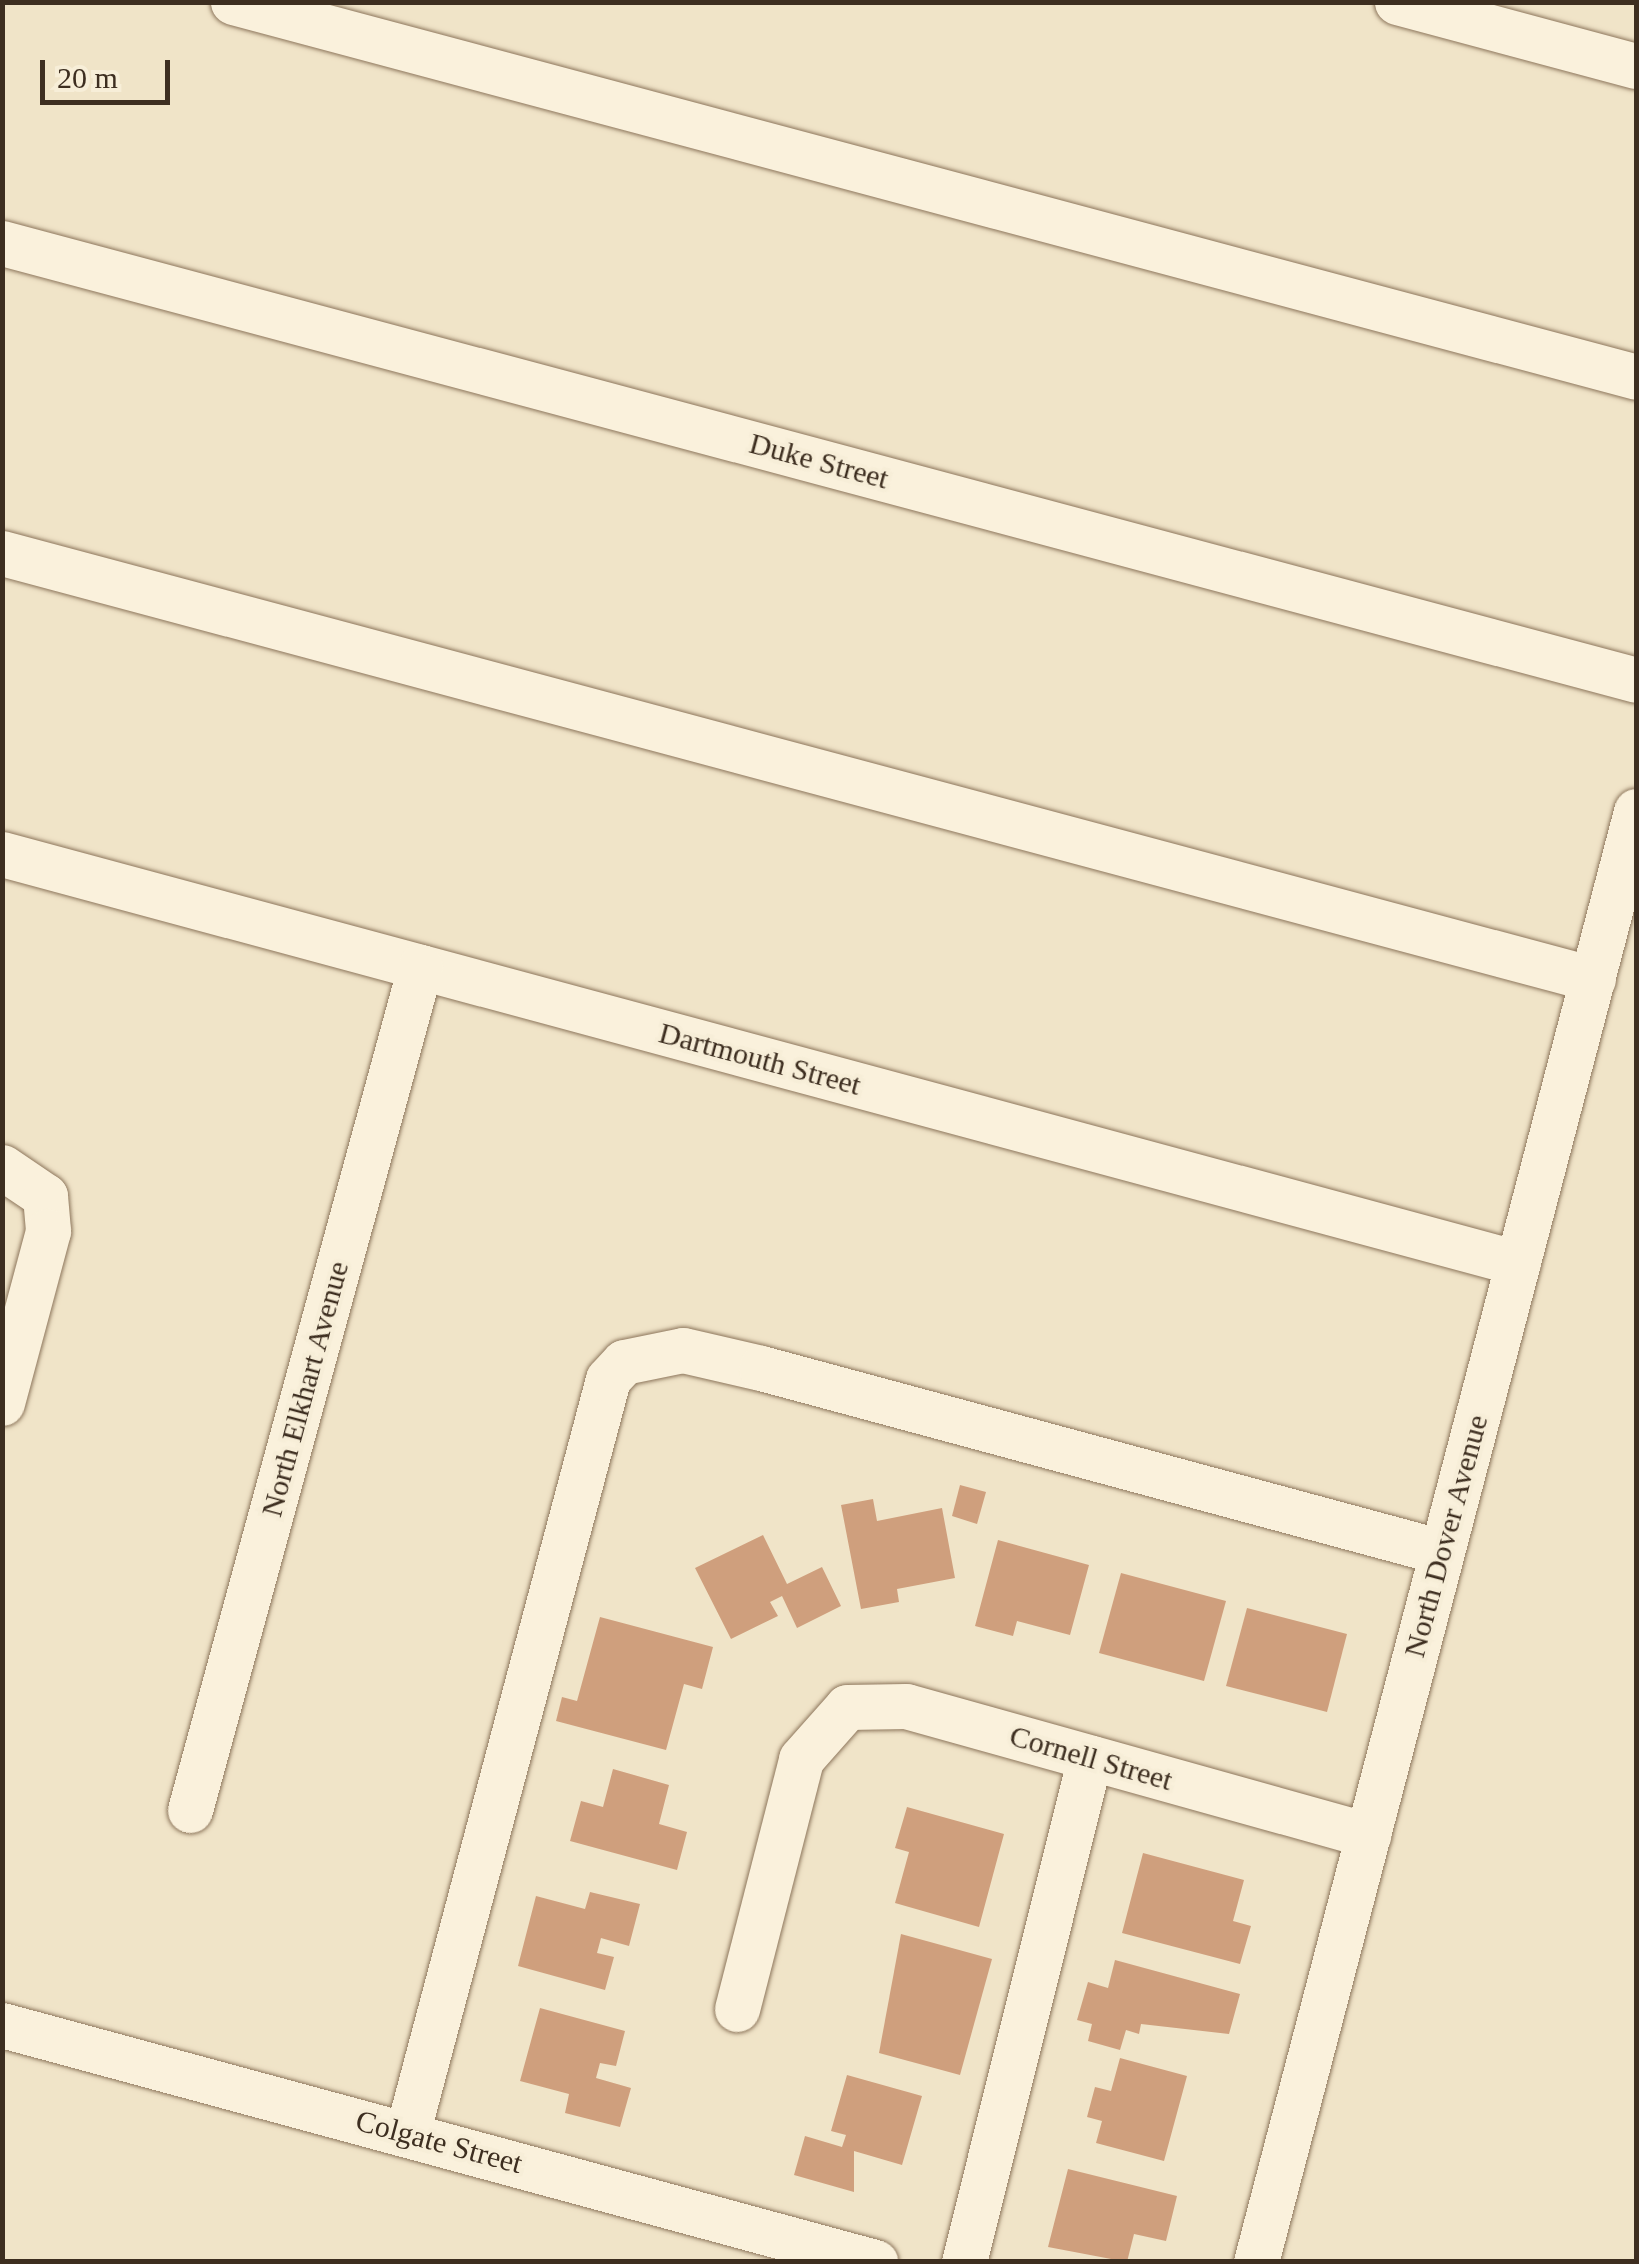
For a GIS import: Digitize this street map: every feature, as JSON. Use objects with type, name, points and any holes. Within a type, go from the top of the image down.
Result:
[{"type":"street","points":[[233,2],[1636,378]]},
{"type":"street","points":[[1396,2],[1636,66]]},
{"type":"street","name":"Duke Street","points":[[2,243],[1636,680]]},
{"type":"street","points":[[2,552],[1592,979]]},
{"type":"street","name":"North Dover Avenue","points":[[1256,2262],[1636,811]]},
{"type":"street","name":"Dartmouth Street","points":[[2,854],[1518,1263]]},
{"type":"street","name":"North Elkhart Avenue","points":[[190,1810],[420,967]]},
{"type":"street","points":[[2,1167],[44,1196],[48,1231],[2,1403]]},
{"type":"street","points":[[407,2134],[608,1379],[624,1362],[650,1350],[683,1350],[761,1368],[1442,1552]]},
{"type":"street","name":"Cornell Street","points":[[737,2009],[801,1759],[847,1707],[906,1706],[1368,1835]]},
{"type":"street","points":[[964,2262],[1090,1757]]},
{"type":"street","name":"Colgate Street","points":[[2,2025],[875,2262]]},
{"type":"building","points":[[960,1485],[986,1492],[977,1524],[952,1516]]},
{"type":"building","points":[[873,1499],[877,1521],[942,1508],[955,1578],[897,1589],[899,1602],[861,1609],[841,1505]]},
{"type":"building","points":[[763,1535],[787,1584],[822,1567],[841,1606],[797,1628],[782,1596],[770,1602],[778,1616],[731,1639],[695,1568]]},
{"type":"building","points":[[998,1540],[1089,1565],[1070,1635],[1017,1621],[1013,1636],[975,1626]]},
{"type":"building","points":[[1121,1573],[1226,1601],[1204,1681],[1099,1653]]},
{"type":"building","points":[[1247,1608],[1347,1634],[1327,1712],[1226,1686]]},
{"type":"building","points":[[600,1617],[713,1647],[702,1689],[684,1684],[666,1750],[556,1721],[562,1697],[577,1701]]},
{"type":"building","points":[[613,1769],[669,1785],[659,1824],[687,1832],[677,1870],[570,1841],[581,1801],[603,1807]]},
{"type":"building","points":[[907,1807],[1004,1834],[979,1927],[895,1903],[909,1852],[895,1848]]},
{"type":"building","points":[[1143,1853],[1244,1880],[1233,1921],[1251,1926],[1240,1964],[1122,1933]]},
{"type":"building","points":[[590,1892],[640,1904],[629,1946],[601,1938],[597,1953],[614,1957],[605,1990],[518,1966],[536,1896],[585,1909]]},
{"type":"building","points":[[901,1934],[992,1959],[960,2075],[879,2053]]},
{"type":"building","points":[[1115,1960],[1240,1994],[1229,2034],[1141,2024],[1139,2034],[1126,2030],[1120,2050],[1088,2041],[1092,2024],[1077,2020],[1088,1982],[1108,1988]]},
{"type":"building","points":[[540,2008],[625,2031],[616,2066],[600,2063],[596,2078],[631,2088],[620,2127],[565,2113],[569,2094],[520,2081]]},
{"type":"building","points":[[1120,2058],[1187,2076],[1164,2161],[1096,2143],[1102,2121],[1087,2117],[1095,2087],[1111,2091]]},
{"type":"building","points":[[847,2075],[922,2096],[902,2165],[854,2151],[854,2192],[794,2175],[805,2136],[842,2147],[846,2135],[831,2131]]},
{"type":"building","points":[[1068,2169],[1177,2196],[1166,2241],[1134,2234],[1127,2262],[1048,2247]]}]
